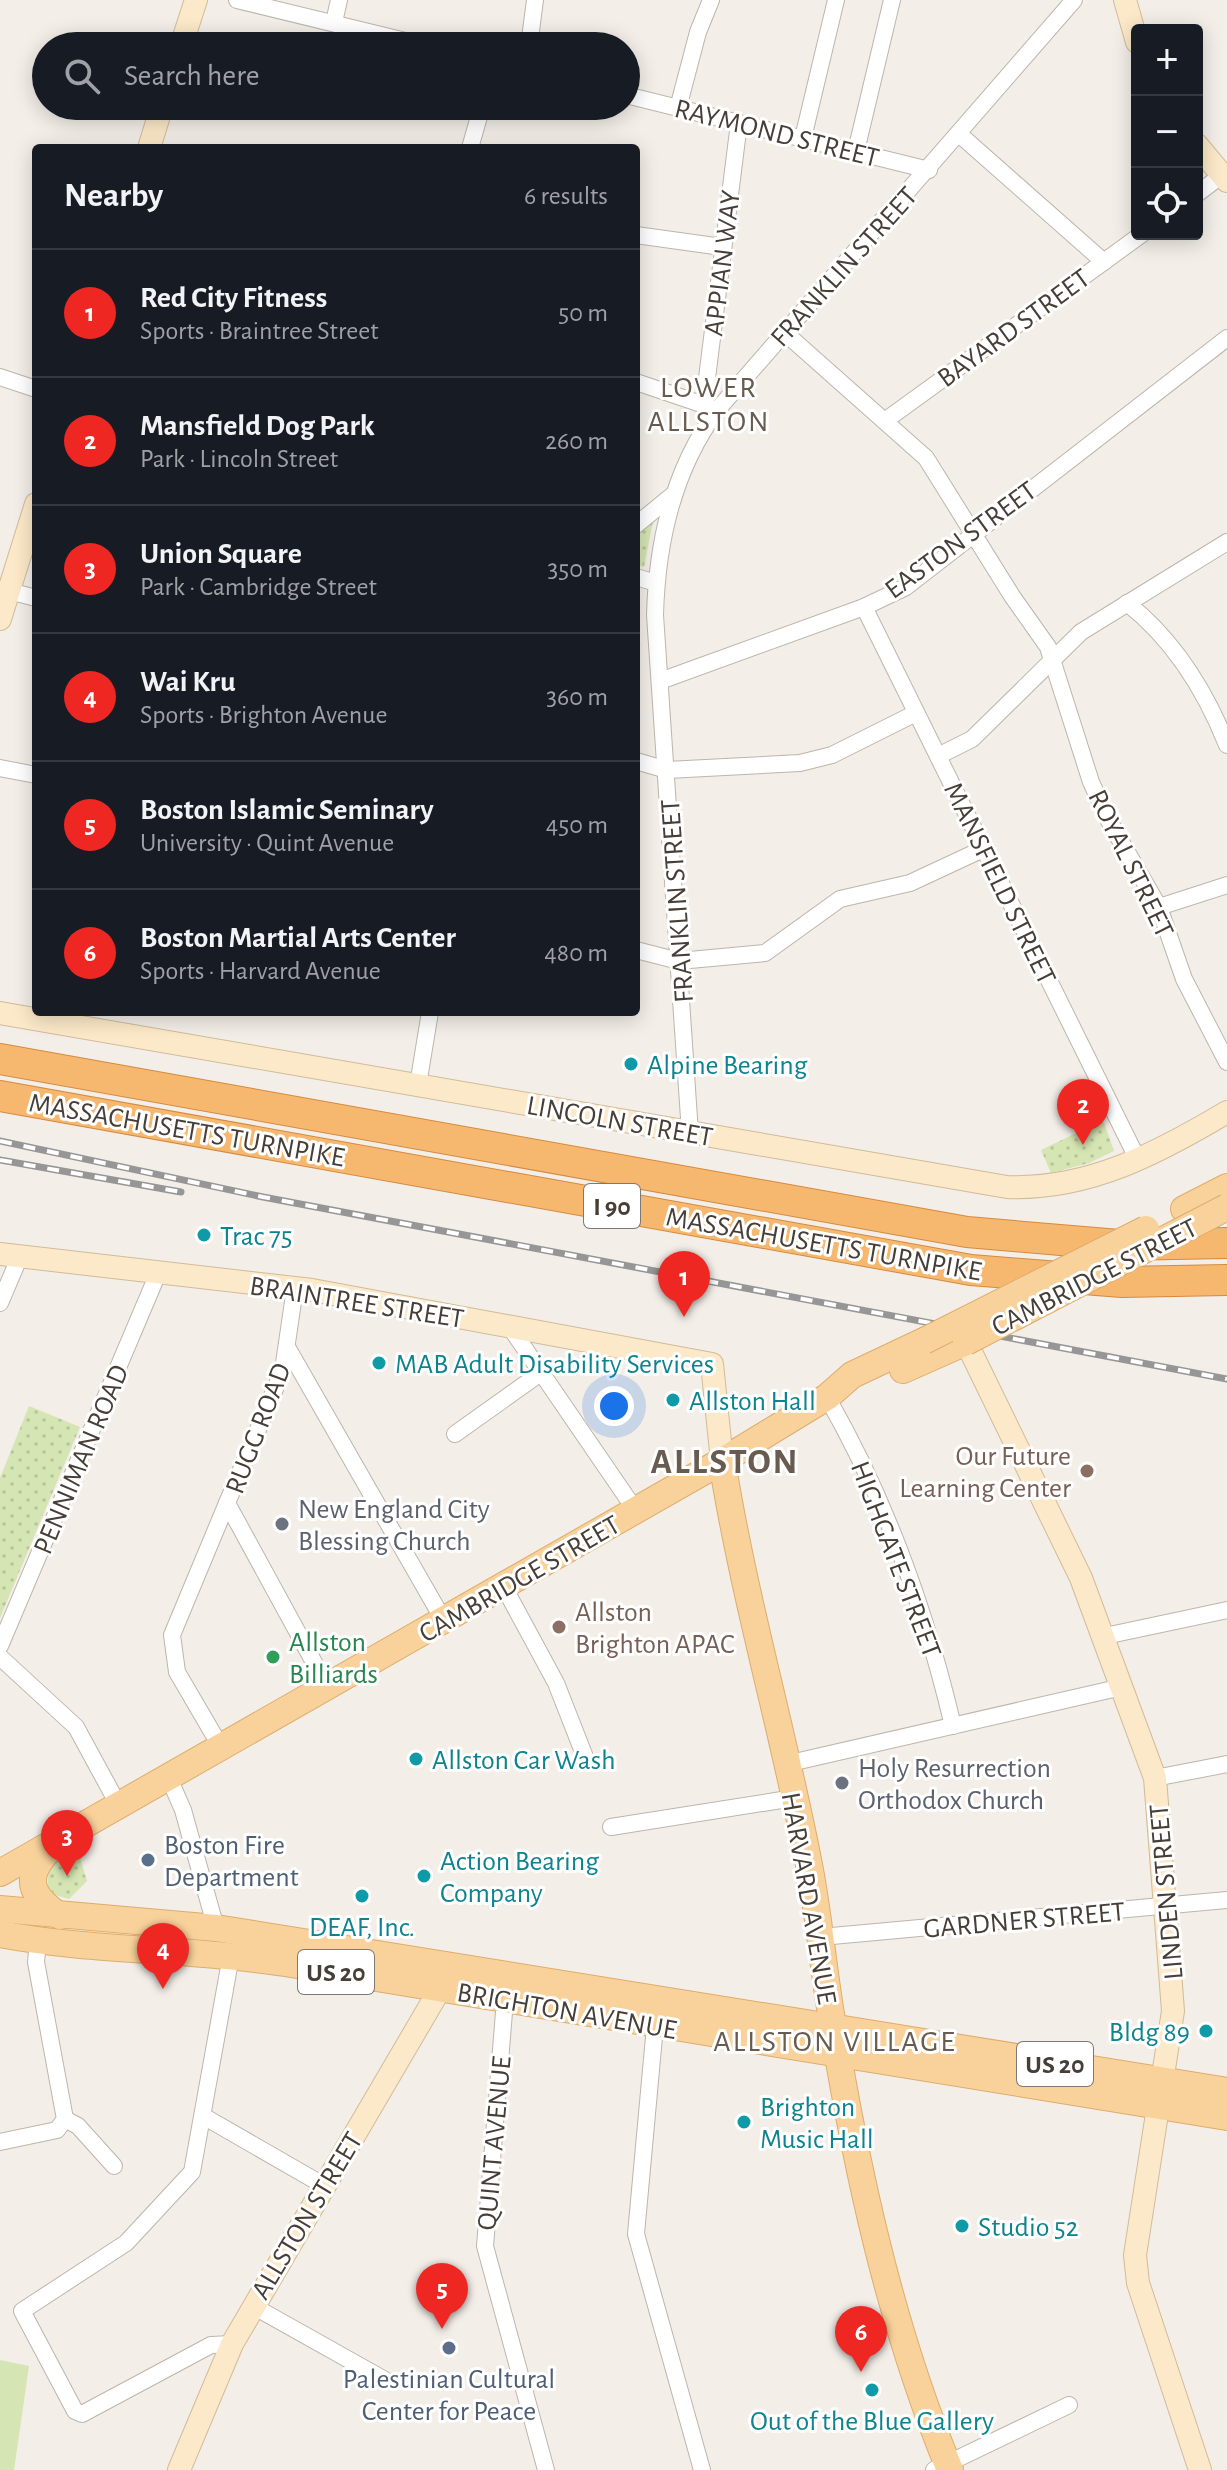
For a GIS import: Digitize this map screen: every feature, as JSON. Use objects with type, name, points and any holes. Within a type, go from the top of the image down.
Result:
[{"type":"highway","name":"MASSACHUSETTS TURNPIKE","points":[[0,1059],[954,1230],[1107,1244],[1227,1243]]},
{"type":"highway","name":"MASSACHUSETTS TURNPIKE","points":[[0,1096],[971,1270],[1110,1282],[1227,1280]]},
{"type":"main road","name":"CAMBRIDGE STREET","points":[[0,1873],[722,1461],[827,1397],[852,1375],[1227,1187]]},
{"type":"main road","name":"CAMBRIDGE STREET","points":[[827,1397],[859,1390],[963,1346],[1227,1207]]},
{"type":"main road","name":"HARVARD AVENUE","points":[[722,1461],[734,1534],[794,1798],[821,1937],[839,2057],[908,2361],[944,2468]]},
{"type":"main road","points":[[55,1843],[38,1862],[33,1877],[37,1898],[60,1916]]},
{"type":"main road","name":"BRIGHTON AVENUE","points":[[0,1909],[216,1928],[443,1977],[505,2000],[839,2057],[1160,2093],[1227,2091]]},
{"type":"main road","name":"BRIGHTON AVENUE","points":[[0,1934],[38,1941],[443,1977],[834,2029],[1160,2093],[1227,2117]]},
{"type":"street","points":[[186,32],[196,0]]},
{"type":"street","points":[[237,0],[372,32]]},
{"type":"street","points":[[334,22],[339,0]]},
{"type":"street","points":[[531,32],[535,0]]},
{"type":"street","points":[[678,108],[698,32],[711,0]]},
{"type":"street","points":[[803,138],[836,0]]},
{"type":"street","points":[[856,151],[892,0]]},
{"type":"street","name":"FRANKLIN STREET","points":[[690,1133],[656,583],[674,494],[710,407],[784,332],[929,170],[1074,0]]},
{"type":"street","points":[[1125,0],[1132,24]]},
{"type":"street","name":"RAYMOND STREET","points":[[640,98],[929,170]]},
{"type":"street","points":[[150,144],[158,120]]},
{"type":"street","points":[[471,144],[478,120]]},
{"type":"street","name":"APPIAN WAY","points":[[710,407],[722,247],[739,123]]},
{"type":"street","points":[[959,134],[1104,262]]},
{"type":"street","points":[[1203,152],[1224,178],[1203,190]]},
{"type":"street","points":[[640,236],[722,247]]},
{"type":"street","name":"BAYARD STREET","points":[[886,420],[1134,240]]},
{"type":"street","name":"ROYAL STREET","points":[[784,332],[926,458],[1053,656],[1091,782],[1109,821],[1159,907],[1184,979],[1227,1062]]},
{"type":"street","name":"EASTON STREET","points":[[660,681],[864,607],[906,587],[1227,338]]},
{"type":"street","points":[[0,377],[32,388]]},
{"type":"street","points":[[640,383],[710,407]]},
{"type":"street","points":[[640,522],[674,494]]},
{"type":"street","points":[[0,619],[32,517]]},
{"type":"street","points":[[938,756],[972,739],[1053,656],[1081,632],[1227,542]]},
{"type":"street","points":[[640,578],[656,583]]},
{"type":"street","points":[[9,591],[32,597]]},
{"type":"street","points":[[1127,603],[1152,623],[1187,667],[1215,714],[1227,745]]},
{"type":"street","name":"MANSFIELD STREET","points":[[864,607],[1138,1160]]},
{"type":"street","points":[[640,762],[667,770],[800,763],[832,755],[916,713]]},
{"type":"street","points":[[0,768],[32,774]]},
{"type":"street","points":[[640,951],[679,961],[765,953],[840,899],[910,883],[983,849]]},
{"type":"street","points":[[1159,907],[1226,883]]},
{"type":"street","name":"LINCOLN STREET","points":[[0,1013],[32,1015]]},
{"type":"street","name":"LINCOLN STREET","points":[[38,1016],[77,1019],[418,1085],[1007,1187],[1061,1185],[1090,1179],[1138,1160],[1227,1112]]},
{"type":"street","points":[[418,1085],[429,1016]]},
{"type":"street","points":[[0,1303],[10,1255]]},
{"type":"street","name":"BRAINTREE STREET","points":[[10,1255],[295,1288],[712,1364],[722,1461]]},
{"type":"street","name":"PENNIMAN ROAD","points":[[0,1646],[159,1271]]},
{"type":"street","name":"RUGG ROAD","points":[[295,1288],[283,1370],[227,1503],[328,1688]]},
{"type":"street","points":[[510,1327],[636,1511]]},
{"type":"street","name":"LINDEN STREET","points":[[963,1346],[1081,1578],[1155,1778],[1173,1995],[1136,2242],[1136,2270],[1200,2470]]},
{"type":"street","points":[[287,1347],[444,1621]]},
{"type":"street","points":[[455,1434],[542,1372]]},
{"type":"street","name":"HIGHGATE STREET","points":[[827,1397],[869,1480],[931,1635],[953,1726]]},
{"type":"street","points":[[222,1749],[177,1672],[172,1653],[175,1626],[227,1503]]},
{"type":"street","points":[[504,1587],[556,1683],[587,1762]]},
{"type":"street","points":[[1105,1636],[1227,1610]]},
{"type":"street","points":[[0,1657],[76,1727],[119,1806]]},
{"type":"street","points":[[786,1764],[1122,1687]]},
{"type":"street","points":[[1155,1778],[1227,1764]]},
{"type":"street","points":[[169,1778],[180,1801],[216,1928]]},
{"type":"street","points":[[611,1827],[794,1798]]},
{"type":"street","name":"GARDNER STREET","points":[[821,1937],[1227,1900]]},
{"type":"street","points":[[0,2142],[57,2130],[64,2121],[36,1962],[38,1941]]},
{"type":"street","points":[[231,1956],[192,2172],[116,2250],[22,2311],[75,2411],[89,2413],[211,2345],[232,2344]]},
{"type":"street","name":"ALLSTON STREET","points":[[179,2470],[232,2344],[443,1977]]},
{"type":"street","name":"QUINT AVENUE","points":[[505,2000],[485,2246],[546,2470]]},
{"type":"street","points":[[655,2026],[636,2234],[702,2470]]},
{"type":"street","points":[[203,2116],[323,2185]]},
{"type":"street","points":[[64,2121],[78,2126],[114,2166]]},
{"type":"street","points":[[253,2306],[385,2380]]},
{"type":"street","points":[[944,2468],[1069,2405]]},
{"type":"green space","points":[[653,521],[644,567],[640,566],[640,532]]},
{"type":"green space","points":[[1103,1120],[1114,1151],[1089,1163],[1051,1173],[1041,1150]]},
{"type":"green space","points":[[29,1406],[80,1427],[0,1618],[0,1478]]},
{"type":"green space","points":[[77,1848],[87,1881],[69,1899],[55,1895],[48,1886],[49,1873],[60,1858]]},
{"type":"green space","points":[[0,2360],[29,2366],[14,2470],[0,2470]]},
{"type":"railway","points":[[0,1141],[263,1197],[1227,1379]]},
{"type":"railway","points":[[0,1160],[181,1192]]},
{"type":"place","name":"Alpine Bearing","points":[[631,1064]]},
{"type":"place","name":"Mansfield Dog Park","points":[[1083,1145]]},
{"type":"place","name":"Trac 75","points":[[204,1235]]},
{"type":"place","name":"Red City Fitness","points":[[684,1317]]},
{"type":"place","name":"MAB Adult Disability Services","points":[[379,1363]]},
{"type":"place","name":"Allston Hall","points":[[673,1400]]},
{"type":"place","name":"Our Future Learning Center","points":[[1087,1471]]},
{"type":"place","name":"New England City Blessing Church","points":[[282,1524]]},
{"type":"place","name":"Allston Brighton APAC","points":[[559,1627]]},
{"type":"place","name":"Allston Billiards","points":[[273,1657]]},
{"type":"place","name":"Allston Car Wash","points":[[416,1759]]},
{"type":"place","name":"Holy Resurrection Orthodox Church","points":[[842,1783]]},
{"type":"place","name":"Boston Fire Department","points":[[148,1860]]},
{"type":"place","name":"Union Square","points":[[67,1876]]},
{"type":"place","name":"Action Bearing Company","points":[[424,1876]]},
{"type":"place","name":"DEAF, Inc.","points":[[362,1896]]},
{"type":"place","name":"Wai Kru","points":[[163,1989]]},
{"type":"place","name":"Bldg 89","points":[[1206,2031]]},
{"type":"place","name":"Brighton Music Hall","points":[[744,2122]]},
{"type":"place","name":"Studio 52","points":[[962,2226]]},
{"type":"place","name":"Boston Islamic Seminary","points":[[442,2329]]},
{"type":"place","name":"Palestinian Cultural Center for Peace","points":[[449,2348]]},
{"type":"place","name":"Boston Martial Arts Center","points":[[861,2372]]},
{"type":"place","name":"Out of the Blue Gallery","points":[[872,2390]]},
{"type":"district","name":"LOWER ALLSTON","points":[[709,404]]},
{"type":"district","name":"ALLSTON","points":[[725,1460]]},
{"type":"district","name":"ALLSTON VILLAGE","points":[[835,2041]]}]
